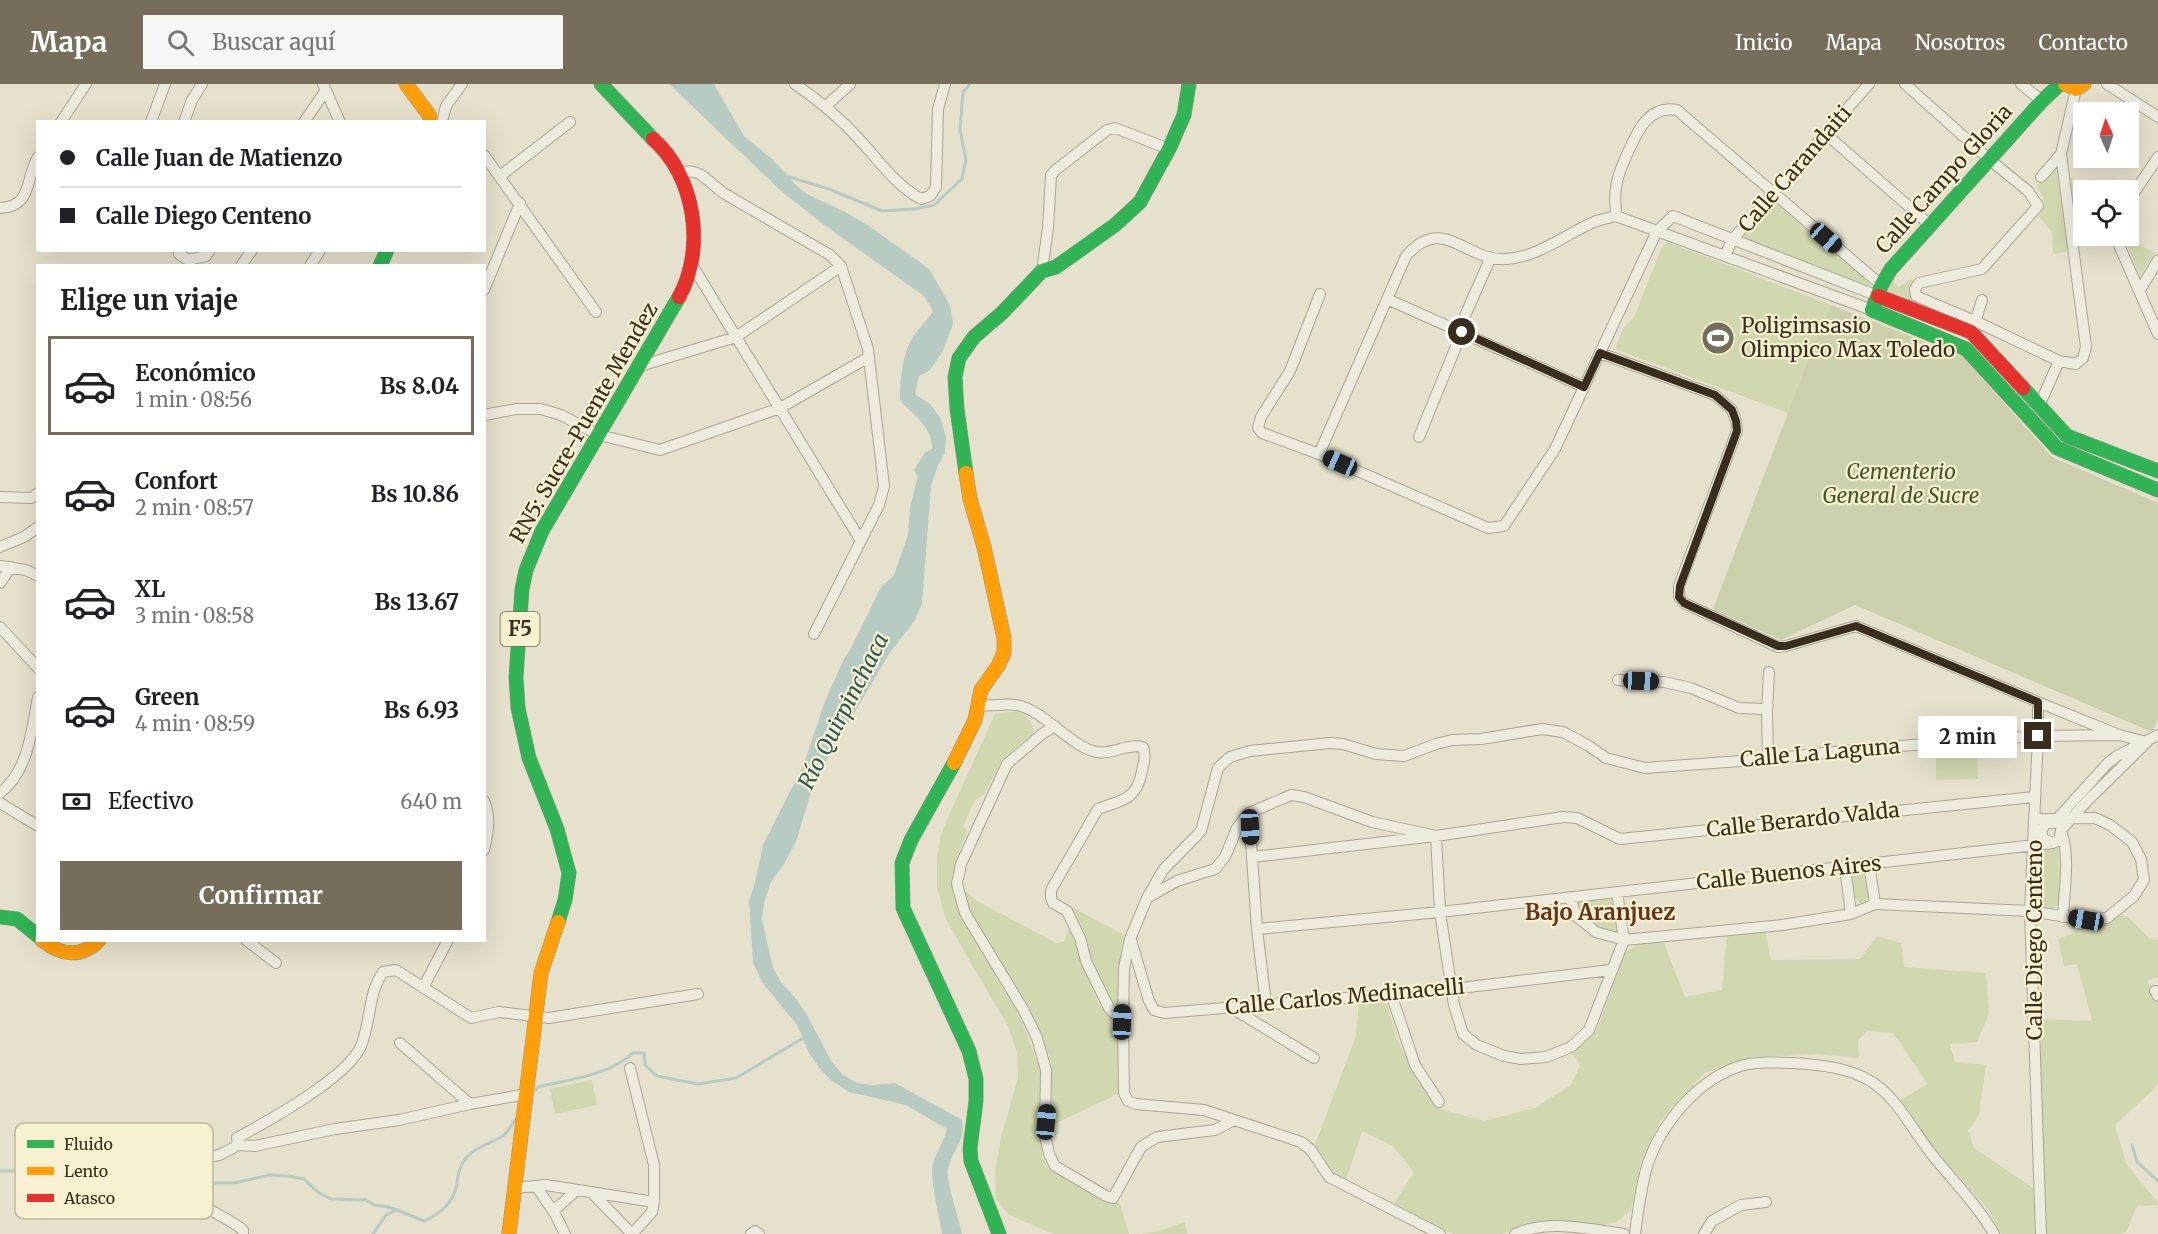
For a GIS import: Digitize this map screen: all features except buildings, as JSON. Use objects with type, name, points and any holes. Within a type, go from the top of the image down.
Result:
[{"type":"main road","points":[[406,84],[429,114],[430,120]]},
{"type":"main road","name":"RN5: Sucre-Puente Mendez","points":[[510,1234],[541,973],[565,900],[568,873],[557,829],[529,758],[518,708],[516,677],[522,589],[531,555],[542,531],[674,309],[686,283],[691,264],[693,221],[690,201],[678,173],[664,151],[601,84]]},
{"type":"main road","points":[[999,1234],[971,1161],[976,1079],[969,1051],[903,908],[902,863],[911,840],[969,735],[979,705],[981,690],[1004,653],[1004,638],[987,558],[970,499],[957,409],[955,377],[959,358],[974,337],[1002,313],[1042,271],[1056,267],[1065,261],[1115,225],[1140,202],[1169,149],[1184,115],[1189,84]]},
{"type":"main road","name":"Calle Campo Gloria","points":[[1872,310],[1879,290],[1930,225],[2042,101],[2071,85]]},
{"type":"main road","points":[[1879,290],[1973,327],[1984,344],[2067,436],[2158,471]]},
{"type":"main road","points":[[1872,310],[1966,349],[2057,448],[2158,490]]},
{"type":"main road","points":[[1,915],[13,916],[36,934]]},
{"type":"main road","points":[[44,942],[63,953],[77,954],[94,947],[98,942]]},
{"type":"street","points":[[62,120],[86,84]]},
{"type":"street","points":[[152,120],[165,84]]},
{"type":"street","points":[[185,120],[192,100],[202,84]]},
{"type":"street","points":[[442,120],[446,106],[462,84]]},
{"type":"street","points":[[795,84],[826,106],[902,186],[921,199],[930,196],[936,187],[938,109],[945,84]]},
{"type":"street","points":[[826,106],[850,84]]},
{"type":"street","name":"Calle Carandaiti","points":[[1725,256],[1732,240],[1869,84]]},
{"type":"street","points":[[1905,84],[2028,191],[2038,206],[1982,269],[1918,283],[1915,289],[1916,296],[1973,327],[2059,361],[2076,364],[2083,358],[2086,347],[2061,154],[2071,85]]},
{"type":"street","points":[[2021,84],[2042,101]]},
{"type":"street","points":[[2107,84],[2158,117]]},
{"type":"street","points":[[305,120],[324,87]]},
{"type":"street","points":[[324,87],[339,120]]},
{"type":"street","points":[[1616,216],[1615,189],[1619,171],[1639,127],[1647,118],[1660,110],[1677,110],[1773,192],[1879,290]]},
{"type":"street","points":[[500,176],[570,122]]},
{"type":"street","points":[[1042,271],[1048,228],[1051,175],[1057,169],[1107,130],[1115,128],[1169,149]]},
{"type":"street","points":[[1826,134],[1930,225]]},
{"type":"street","points":[[2041,177],[2061,154]]},
{"type":"street","points":[[486,158],[596,312]]},
{"type":"street","points":[[2139,186],[2158,158]]},
{"type":"street","points":[[0,208],[7,208],[19,202],[26,195],[36,161]]},
{"type":"street","points":[[678,173],[691,170],[700,173],[711,185],[725,194],[830,255],[841,266],[869,357],[884,486],[879,505],[814,634]]},
{"type":"street","points":[[486,285],[520,203]]},
{"type":"street","points":[[1319,454],[1406,256],[1414,247],[1427,239],[1444,238],[1490,259],[1525,257],[1596,221],[1616,216],[1872,310]]},
{"type":"street","points":[[1320,294],[1290,371],[1261,417],[1258,428],[1262,433],[1319,454],[1488,528],[1497,528],[1504,526],[1555,449],[1658,231],[1673,216],[1732,240],[1879,290]]},
{"type":"street","points":[[2120,246],[2158,334]]},
{"type":"street","points":[[179,252],[188,260],[206,256],[209,252]]},
{"type":"street","points":[[1419,437],[1462,332],[1464,318],[1490,259]]},
{"type":"street","points":[[2140,290],[2158,260]]},
{"type":"street","points":[[691,264],[861,541]]},
{"type":"street","points":[[640,366],[736,337],[841,266]]},
{"type":"street","points":[[1387,299],[1584,387]]},
{"type":"street","points":[[1966,349],[1982,300]]},
{"type":"street","points":[[2144,303],[2158,312]]},
{"type":"street","points":[[1600,353],[1715,395],[1732,410],[1736,421],[1737,431],[1680,586],[1679,597],[1684,603],[1778,646],[1786,646],[1856,626],[2120,735],[2147,742]]},
{"type":"street","points":[[486,415],[516,409],[541,409],[561,415],[599,435],[660,450],[780,408],[869,357]]},
{"type":"street","points":[[2039,406],[2059,361]]},
{"type":"street","points":[[0,497],[31,498],[36,494]]},
{"type":"street","points":[[0,547],[24,537],[36,528]]},
{"type":"street","points":[[0,583],[5,566],[26,570],[36,575]]},
{"type":"street","points":[[0,627],[36,666]]},
{"type":"street","points":[[1768,759],[1769,672]]},
{"type":"street","points":[[1618,680],[1664,682],[1691,688],[1739,708],[1767,709]]},
{"type":"street","name":"Calle Diego Centeno","points":[[2038,702],[2030,911],[2041,1234]]},
{"type":"street","points":[[979,705],[1020,706],[1055,726],[1085,748],[1098,752],[1111,752],[1134,745],[1143,747],[1145,756],[1140,783],[1133,794],[1119,804],[1098,810],[1051,890],[1053,903],[1067,911],[1080,938],[1086,961],[1109,1008],[1122,1022]]},
{"type":"street","points":[[0,793],[17,777],[31,734],[36,708]]},
{"type":"street","points":[[1055,726],[1007,764],[961,864],[957,885],[965,913],[1023,1010],[1037,1038],[1046,1070],[1045,1135],[1049,1154],[1055,1166],[1113,1198],[1141,1147],[1157,1137],[1215,1130],[1234,1120],[1301,1142],[1311,1150],[1329,1177],[1440,1234]]},
{"type":"street","name":"Calle La Laguna","points":[[1234,1120],[1204,1110],[1136,1104],[1128,1101],[1124,1093],[1122,1022],[1124,968],[1131,939],[1147,898],[1163,870],[1201,831],[1218,768],[1230,757],[1250,751],[1330,743],[1343,744],[1391,757],[1404,756],[1444,742],[1542,729],[1563,732],[1606,758],[1645,768],[2038,736],[2120,735]]},
{"type":"street","points":[[2041,830],[2043,840],[2053,843],[2059,840],[2059,826],[2108,763],[2158,735]]},
{"type":"street","points":[[2033,846],[2047,823],[2059,826],[2072,819],[2147,742]]},
{"type":"street","points":[[1147,898],[1177,881],[1215,869],[1225,857],[1238,828],[1249,813],[1291,795],[1304,797],[1372,822],[1436,836]]},
{"type":"street","name":"Calle Berardo Valda","points":[[1436,836],[1577,818],[1620,839],[2034,797]]},
{"type":"street","points":[[0,803],[36,825]]},
{"type":"street","points":[[486,808],[488,832],[486,841]]},
{"type":"street","points":[[1249,813],[1257,929],[1266,1004]]},
{"type":"street","points":[[1570,897],[1576,916],[1596,932],[1624,940],[1782,925],[1851,914],[1875,904],[2030,911],[2086,920],[2107,918],[2134,896],[2144,880],[2141,859],[2132,842],[2110,825],[2095,818],[2072,819]]},
{"type":"street","points":[[2034,819],[2059,826]]},
{"type":"street","points":[[2059,826],[2064,842],[2063,916]]},
{"type":"street","points":[[1252,857],[1436,836]]},
{"type":"street","points":[[1436,836],[1440,912],[1454,1005],[1464,1034],[1477,1045],[1504,1056],[1521,1059],[1546,1057],[1571,1047],[1588,1030],[1624,940],[1617,892]]},
{"type":"street","name":"Calle Buenos Aires","points":[[1257,929],[1440,912],[2053,843]]},
{"type":"street","points":[[1869,864],[1875,904]]},
{"type":"street","points":[[1845,867],[1851,914]]},
{"type":"street","name":"Calle Carlos Medinacelli","points":[[1131,939],[1149,1001],[1154,1010],[1164,1013],[1452,989],[1611,970]]},
{"type":"street","points":[[249,942],[276,963]]},
{"type":"street","points":[[423,988],[447,942]]},
{"type":"street","points":[[238,1145],[237,1138],[259,1127],[327,1082],[360,1048],[368,1027],[374,989],[383,972],[396,970],[471,1018],[499,1012],[549,1018],[698,994]]},
{"type":"street","points":[[1391,994],[1415,1065],[1439,1102]]},
{"type":"street","points":[[1230,1007],[1314,1058]]},
{"type":"street","points":[[400,1043],[470,1104]]},
{"type":"street","points":[[1635,1234],[1639,1199],[1649,1161],[1664,1132],[1683,1105],[1698,1088],[1716,1077],[1744,1065],[1768,1062],[1852,1071],[1874,1084],[1890,1098],[1929,1151],[1979,1211],[1994,1234]]},
{"type":"street","points":[[591,1192],[632,1234],[652,1212],[654,1165],[630,1068]]},
{"type":"street","points":[[213,1156],[219,1155],[238,1145],[255,1146],[527,1094]]},
{"type":"street","points":[[515,1188],[546,1185],[654,1202]]},
{"type":"street","points":[[536,1186],[553,1210],[565,1234]]},
{"type":"street","points":[[553,1210],[577,1190]]},
{"type":"street","points":[[1704,1234],[1712,1221],[1741,1205],[1766,1202]]},
{"type":"street","points":[[213,1210],[235,1223],[243,1230],[243,1234]]},
{"type":"street","points":[[1515,1234],[1528,1229],[1545,1227],[1624,1234]]},
{"type":"street","points":[[751,1234],[754,1231],[759,1234]]},
{"type":"green space","points":[[2056,167],[2068,249],[2065,252],[2053,254],[2052,232],[2039,217],[2043,198],[2035,188]]},
{"type":"green space","points":[[2068,176],[2075,180],[2073,180],[2073,212]]},
{"type":"green space","points":[[1773,201],[1867,278],[1871,288],[1746,240],[1744,235]]},
{"type":"green space","name":"Poligimsasio Olimpico Max Toledo","points":[[1667,242],[1831,305],[1788,413],[1615,349],[1624,327],[1634,317],[1662,247]]},
{"type":"green space","points":[[2139,244],[2155,253],[2140,276],[2127,246]]},
{"type":"green space","points":[[1890,278],[1898,287],[1914,278],[1910,292],[1914,300],[1970,323],[1889,292],[1887,285]]},
{"type":"green space","name":"Cementerio General de Sucre","points":[[1831,305],[1963,357],[2052,457],[2158,503],[2158,720],[2152,732],[1855,605],[1781,640],[1713,609]]},
{"type":"green space","points":[[1019,711],[1030,720],[1034,732],[1002,760],[984,795],[975,800],[963,826],[967,831],[954,866],[951,882],[962,919],[1018,1011],[1040,1070],[1042,1158],[1050,1170],[1107,1202],[1120,1203],[1129,1234],[1054,1234],[1009,1215],[996,1199],[995,1170],[1001,1138],[1018,1078],[1017,1052],[1009,1028],[946,920],[937,887],[937,859],[945,824],[995,714]]},
{"type":"green space","points":[[1977,752],[1978,779],[1936,780],[1936,753]]},
{"type":"green space","points":[[2059,848],[2060,898],[2056,907],[2048,909],[2038,904],[2039,850]]},
{"type":"green space","points":[[1859,868],[1863,871],[1868,898],[1866,902],[1860,903],[1854,897],[1850,873]]},
{"type":"green space","points":[[962,888],[977,901],[1056,943],[1064,942],[1070,924],[1098,1003],[1117,1023],[1120,1093],[1052,1125],[1051,1060],[1028,1005],[971,913]]},
{"type":"green space","points":[[1613,898],[1619,935],[1591,924],[1581,915],[1575,901]]},
{"type":"green space","points":[[1072,907],[1124,935],[1118,975],[1118,1006],[1103,994],[1100,978],[1089,960],[1088,947]]},
{"type":"green space","points":[[2068,916],[2127,916],[2149,938],[2158,940],[2158,977],[2147,981],[2158,1003],[2158,1083],[2115,1125],[2126,1163],[2158,1205],[2137,1206],[2126,1232],[2119,1234],[2045,1234],[2040,1019],[2092,1021],[2077,964],[2064,966],[2058,939],[2074,933]]},
{"type":"green space","points":[[1765,930],[1771,960],[1860,959],[1877,936],[1901,943],[1904,967],[1986,973],[1989,1014],[1977,1042],[1950,1044],[1955,1062],[1986,1065],[1979,1115],[1968,1130],[1974,1148],[2033,1188],[2036,1234],[2001,1234],[1989,1210],[1897,1102],[1927,1084],[1893,1033],[1867,1031],[1858,1040],[1859,1058],[1816,1054],[1756,1057],[1704,1073],[1661,1120],[1641,1161],[1631,1210],[1617,1222],[1589,1228],[1540,1224],[1521,1226],[1502,1234],[1454,1234],[1392,1207],[1414,1172],[1393,1146],[1362,1131],[1346,1180],[1327,1169],[1315,1145],[1356,1036],[1359,1002],[1386,1001],[1397,1039],[1418,1082],[1440,1109],[1484,1121],[1535,1108],[1571,1085],[1580,1066],[1575,1056],[1562,1050],[1572,1047],[1597,1030],[1625,953],[1640,943],[1663,941],[1685,997],[1722,990],[1727,933]]},
{"type":"green space","points":[[592,1080],[597,1105],[555,1114],[550,1089]]},
{"type":"green space","points":[[1185,1222],[1187,1234],[1141,1234],[1159,1231]]},
{"type":"water","name":"Río Quirpinchaca","points":[[669,84],[714,84],[744,136],[773,160],[796,185],[807,194],[869,226],[929,269],[950,305],[953,324],[943,351],[930,370],[919,376],[915,393],[929,403],[940,417],[946,437],[945,453],[931,486],[922,604],[915,620],[889,654],[819,773],[796,842],[771,882],[764,903],[762,919],[773,968],[807,1015],[832,1062],[842,1074],[857,1083],[872,1085],[895,1083],[962,1120],[962,1134],[950,1162],[948,1175],[962,1234],[942,1234],[934,1188],[933,1164],[947,1129],[906,1105],[849,1092],[822,1071],[809,1053],[797,1025],[762,982],[753,963],[749,900],[763,845],[804,764],[825,701],[881,587],[894,575],[908,535],[910,507],[918,476],[914,470],[925,452],[932,449],[926,428],[900,400],[901,376],[906,352],[912,338],[933,311],[924,296],[824,225],[780,190]]},
{"type":"waterway","points":[[786,176],[829,189],[882,211],[934,205],[962,179],[966,160],[960,130],[963,92],[970,84]]},
{"type":"waterway","points":[[536,1090],[538,1087],[600,1072],[623,1061],[633,1053],[644,1053],[645,1065],[657,1076],[698,1084],[736,1078],[805,1037]]},
{"type":"waterway","points":[[213,1183],[234,1183],[270,1175],[289,1176],[304,1179],[319,1193],[331,1199],[366,1200],[374,1205],[389,1207],[424,1221],[440,1211],[453,1197],[458,1174],[466,1158],[478,1148],[503,1136],[516,1119]]},
{"type":"waterway","points":[[2132,1145],[2137,1162],[2158,1181]]},
{"type":"waterway","points":[[0,1171],[15,1170]]},
{"type":"waterway","points":[[373,1234],[386,1215],[396,1210]]},
{"type":"traffic: fast","points":[[601,84],[653,139]]},
{"type":"traffic: fast","points":[[966,473],[955,377],[959,358],[974,337],[1002,313],[1042,271],[1056,267],[1115,225],[1140,202],[1169,149],[1184,115],[1189,84]]},
{"type":"traffic: fast","points":[[2060,84],[2042,101],[1891,269],[1882,284],[1872,310],[1966,349],[2057,448],[2158,490]]},
{"type":"traffic: fast","points":[[381,264],[386,252]]},
{"type":"traffic: fast","points":[[558,922],[565,900],[569,873],[557,829],[529,758],[518,708],[516,677],[522,589],[526,570],[542,531],[679,297]]},
{"type":"traffic: fast","points":[[2023,388],[2067,436],[2158,471]]},
{"type":"traffic: fast","points":[[954,763],[911,840],[902,863],[903,908],[969,1051],[976,1079],[971,1161],[999,1234]]},
{"type":"traffic: fast","points":[[0,917],[17,919],[36,934]]},
{"type":"traffic: slow","points":[[406,84],[430,120]]},
{"type":"traffic: slow","points":[[2065,84],[2076,89],[2084,84]]},
{"type":"traffic: slow","points":[[954,763],[975,720],[981,690],[1004,653],[1004,638],[984,547],[970,499],[966,473]]},
{"type":"traffic: slow","points":[[509,1234],[541,973],[558,922]]},
{"type":"traffic: slow","points":[[45,942],[71,953],[86,950],[97,942]]},
{"type":"traffic: jam","points":[[653,139],[679,172],[692,214],[694,235],[692,257],[679,297]]},
{"type":"traffic: jam","points":[[1878,296],[1971,332],[2023,388]]},
{"type":"place","name":"Poligimsasio Olimpico Max Toledo","points":[[1718,338]]},
{"type":"district","name":"Bajo Aranjuez","points":[[1600,912]]},
{"type":"route","points":[[1462,332],[1584,387],[1600,353],[1715,395],[1732,410],[1737,431],[1680,586],[1679,597],[1684,603],[1778,646],[1786,646],[1856,626],[2038,702],[2038,736]]}]
